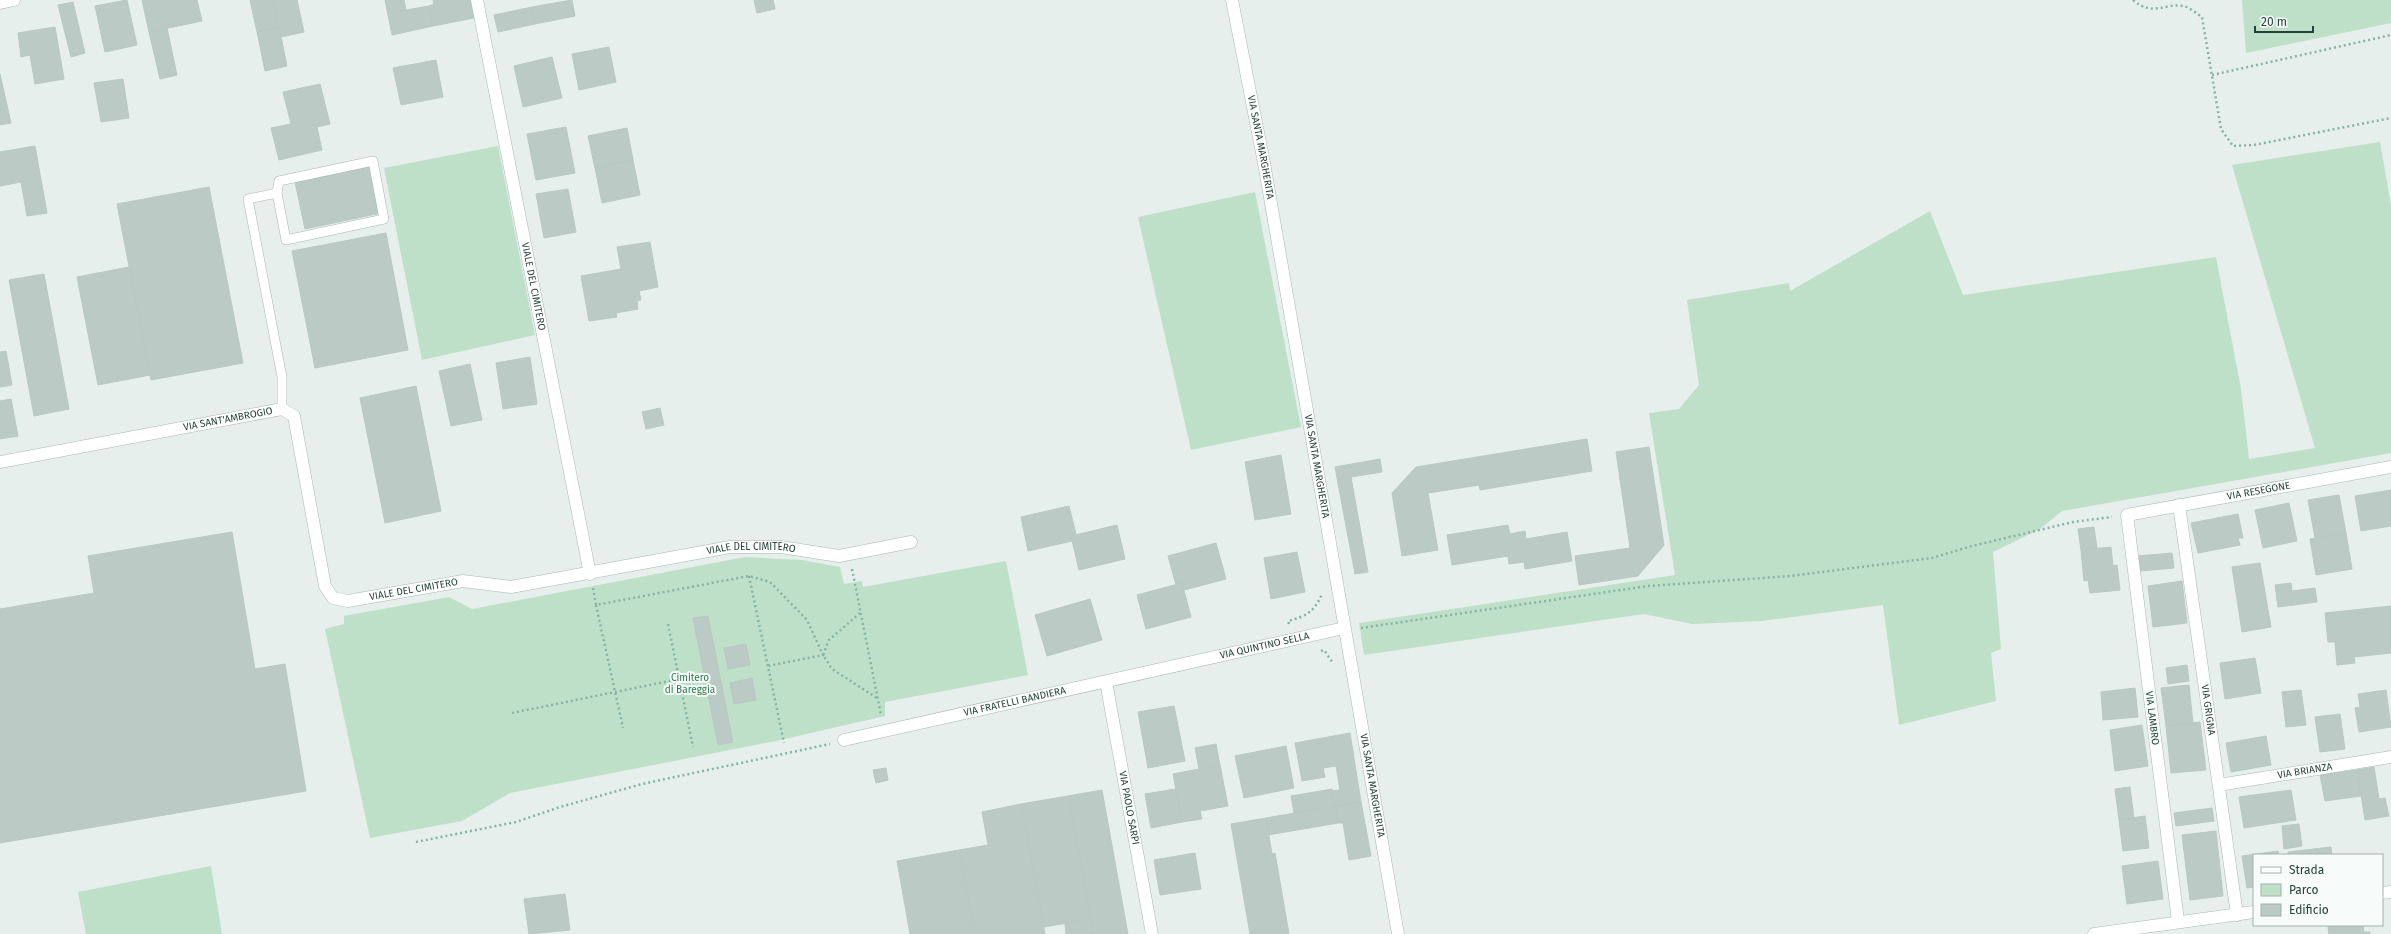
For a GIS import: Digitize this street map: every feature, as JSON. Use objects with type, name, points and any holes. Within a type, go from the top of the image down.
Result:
[{"type":"street","points":[[0,3],[14,0]]},
{"type":"street","name":"VIALE DEL CIMITERO","points":[[477,0],[590,574]]},
{"type":"street","name":"VIA SANTA MARGHERITA","points":[[1232,0],[1264,162],[1350,628],[1398,934]]},
{"type":"street","name":"VIA SANT'AMBROGIO","points":[[0,462],[257,412],[282,409],[294,416],[325,586],[333,598]]},
{"type":"street","name":"VIA RESEGONE","points":[[2127,515],[2391,467]]},
{"type":"street","name":"VIA GRIGNA","points":[[2179,505],[2237,915]]},
{"type":"street","name":"VIA LAMBRO","points":[[2127,515],[2178,921]]},
{"type":"street","name":"VIALE DEL CIMITERO","points":[[333,598],[348,601],[463,581],[511,587],[590,574],[730,547],[781,547],[839,556],[911,542]]},
{"type":"street","name":"VIA QUINTINO SELLA","points":[[1186,664],[1350,628]]},
{"type":"street","name":"VIA FRATELLI BANDIERA","points":[[844,740],[1186,664]]},
{"type":"street","name":"VIA PAOLO SARPI","points":[[1106,682],[1152,934]]},
{"type":"street","name":"VIA BRIANZA","points":[[2219,785],[2391,756]]},
{"type":"street","points":[[2094,934],[2178,921],[2253,912]]},
{"type":"lane","points":[[373,161],[384,219],[286,240],[277,193],[279,181],[373,161]]},
{"type":"lane","points":[[277,193],[248,200],[282,377],[282,409]]},
{"type":"path","points":[[2133,0],[2140,6],[2159,9],[2183,6],[2202,17],[2221,129],[2233,146],[2254,145],[2391,118]]},
{"type":"path","points":[[2212,75],[2391,35]]},
{"type":"path","points":[[1350,628],[1648,586],[1790,576],[1932,558],[1972,546],[2074,522],[2127,515]]},
{"type":"path","points":[[849,554],[884,732]]},
{"type":"path","points":[[590,574],[623,728]]},
{"type":"path","points":[[596,605],[748,576],[770,582],[807,620],[823,655],[832,669],[877,699]]},
{"type":"path","points":[[748,576],[784,743]]},
{"type":"path","points":[[1292,640],[1288,621],[1305,617],[1317,605],[1324,590]]},
{"type":"path","points":[[823,655],[829,640],[860,613]]},
{"type":"path","points":[[668,624],[692,747]]},
{"type":"path","points":[[768,666],[823,655]]},
{"type":"path","points":[[512,713],[679,679]]},
{"type":"path","points":[[416,842],[516,822],[560,807],[642,784],[787,754],[844,740]]},
{"type":"green space","points":[[2242,0],[2391,0],[2391,23],[2246,53]]},
{"type":"green space","points":[[2380,142],[2391,205],[2391,453],[2062,511],[2040,529],[1993,552],[2001,649],[1991,653],[1996,701],[1899,725],[1883,605],[1762,621],[1692,624],[1644,614],[1364,655],[1359,623],[1675,575],[1649,413],[1679,409],[1699,385],[1687,300],[1789,283],[1790,291],[1930,211],[1963,295],[2216,257],[2241,389],[2249,459],[2315,448],[2232,165]]},
{"type":"green space","points":[[498,146],[535,335],[422,360],[384,168]]},
{"type":"green space","points":[[1255,192],[1301,427],[1191,450],[1138,217]]},
{"type":"green space","name":"Cimitero di Bareggia","points":[[745,557],[802,560],[840,567],[844,584],[862,581],[863,587],[1006,561],[1028,675],[885,702],[885,716],[776,741],[510,793],[462,821],[370,838],[325,629],[344,624],[344,616],[449,597],[472,609]]},
{"type":"green space","points":[[211,866],[222,934],[86,934],[78,892]]},
{"type":"building","points":[[127,0],[137,45],[105,52],[95,6]]},
{"type":"building","points":[[142,0],[197,0],[202,21],[149,32]]},
{"type":"building","points":[[250,0],[273,0],[279,27],[257,32]]},
{"type":"building","points":[[273,0],[297,0],[304,32],[281,37]]},
{"type":"building","points":[[385,0],[404,0],[406,10],[429,6],[433,26],[392,35]]},
{"type":"building","points":[[433,0],[470,0],[474,18],[433,26],[429,6],[434,4]]},
{"type":"building","points":[[572,0],[575,16],[535,24],[532,7]]},
{"type":"building","points":[[754,0],[773,0],[775,9],[757,13]]},
{"type":"building","points":[[73,2],[85,53],[71,57],[58,5]]},
{"type":"building","points":[[532,7],[535,24],[498,32],[494,15]]},
{"type":"building","points":[[55,27],[64,79],[35,84],[30,55],[21,57],[18,33]]},
{"type":"building","points":[[279,27],[287,66],[265,71],[257,32]]},
{"type":"building","points":[[167,28],[177,75],[160,79],[149,32]]},
{"type":"building","points":[[609,47],[616,82],[579,90],[572,54]]},
{"type":"building","points":[[552,57],[562,98],[523,107],[514,66]]},
{"type":"building","points":[[436,60],[443,97],[401,105],[393,68]]},
{"type":"building","points":[[0,74],[11,123],[0,125]]},
{"type":"building","points":[[123,79],[129,118],[101,122],[94,83]]},
{"type":"building","points":[[320,84],[330,124],[317,127],[322,150],[279,160],[271,128],[291,124],[283,92]]},
{"type":"building","points":[[566,127],[575,173],[536,180],[527,134]]},
{"type":"building","points":[[627,128],[633,160],[595,168],[588,136]]},
{"type":"building","points":[[35,146],[47,213],[27,216],[21,182],[0,186],[0,152]]},
{"type":"building","points":[[633,160],[640,195],[602,203],[595,168]]},
{"type":"building","points":[[371,166],[381,213],[305,229],[295,182]]},
{"type":"building","points":[[209,187],[243,363],[151,380],[117,204]]},
{"type":"building","points":[[568,189],[576,232],[544,238],[536,194]]},
{"type":"building","points":[[386,233],[408,350],[315,368],[292,251]]},
{"type":"building","points":[[650,242],[658,287],[639,291],[641,300],[637,301],[638,309],[616,313],[617,317],[589,321],[581,276],[621,269],[617,247]]},
{"type":"building","points":[[129,267],[150,375],[98,385],[77,277]]},
{"type":"building","points":[[44,274],[69,409],[34,416],[9,280]]},
{"type":"building","points":[[6,351],[12,385],[0,387],[0,352]]},
{"type":"building","points":[[530,357],[537,404],[503,409],[496,363]]},
{"type":"building","points":[[470,364],[482,420],[451,426],[439,371]]},
{"type":"building","points":[[416,386],[441,511],[385,523],[360,398]]},
{"type":"building","points":[[11,399],[18,436],[0,439],[0,401]]},
{"type":"building","points":[[660,408],[664,425],[646,429],[642,412]]},
{"type":"building","points":[[1587,439],[1592,471],[1480,490],[1479,485],[1428,493],[1438,550],[1402,556],[1392,493],[1416,467]]},
{"type":"building","points":[[1649,447],[1664,545],[1638,576],[1579,585],[1575,556],[1630,548],[1616,452]]},
{"type":"building","points":[[1281,455],[1291,514],[1255,520],[1245,462]]},
{"type":"building","points":[[1380,459],[1382,472],[1351,477],[1368,572],[1355,574],[1335,467]]},
{"type":"building","points":[[2391,490],[2391,526],[2361,531],[2355,496]]},
{"type":"building","points":[[2339,495],[2346,533],[2315,538],[2308,500]]},
{"type":"building","points":[[2289,503],[2297,541],[2263,548],[2255,510]]},
{"type":"building","points":[[1069,506],[1076,534],[1071,536],[1072,541],[1028,551],[1021,517]]},
{"type":"building","points":[[2238,514],[2243,538],[2238,538],[2240,545],[2198,553],[2191,523]]},
{"type":"building","points":[[1117,525],[1125,559],[1079,570],[1071,536]]},
{"type":"building","points":[[1508,525],[1510,534],[1525,531],[1526,539],[1567,532],[1572,561],[1525,569],[1524,562],[1509,564],[1508,556],[1452,565],[1447,535]]},
{"type":"building","points":[[2094,527],[2097,548],[2081,550],[2078,529]]},
{"type":"building","points":[[232,532],[255,669],[285,664],[306,791],[0,843],[0,609],[94,593],[88,556]]},
{"type":"building","points":[[2346,533],[2352,569],[2316,575],[2310,539]]},
{"type":"building","points":[[1216,543],[1226,579],[1184,590],[1182,583],[1176,585],[1168,556]]},
{"type":"building","points":[[2111,547],[2113,566],[2117,565],[2120,590],[2090,593],[2088,580],[2084,581],[2081,550]]},
{"type":"building","points":[[1297,552],[1305,592],[1271,599],[1264,558]]},
{"type":"building","points":[[2172,553],[2174,568],[2140,571],[2138,556]]},
{"type":"building","points":[[2260,563],[2271,627],[2242,632],[2232,567]]},
{"type":"building","points":[[2182,581],[2187,623],[2153,627],[2148,586]]},
{"type":"building","points":[[1182,583],[1191,617],[1146,629],[1137,595]]},
{"type":"building","points":[[2291,583],[2292,591],[2315,588],[2317,602],[2278,607],[2275,585]]},
{"type":"building","points":[[1090,599],[1102,640],[1047,656],[1035,615]]},
{"type":"building","points":[[2391,606],[2391,653],[2354,657],[2355,663],[2337,665],[2335,642],[2328,642],[2325,613]]},
{"type":"building","points":[[708,616],[733,742],[718,745],[693,618]]},
{"type":"building","points":[[746,644],[750,665],[728,669],[724,648]]},
{"type":"building","points":[[2255,658],[2261,693],[2225,699],[2220,663]]},
{"type":"building","points":[[2187,665],[2189,681],[2168,684],[2166,668]]},
{"type":"building","points":[[752,678],[756,700],[734,704],[730,683]]},
{"type":"building","points":[[2189,685],[2193,723],[2166,726],[2161,688]]},
{"type":"building","points":[[2135,688],[2138,717],[2103,720],[2101,692]]},
{"type":"building","points":[[2301,690],[2306,725],[2286,727],[2282,692]]},
{"type":"building","points":[[2386,690],[2391,727],[2359,732],[2355,708],[2360,707],[2358,694]]},
{"type":"building","points":[[1174,706],[1185,761],[1148,768],[1138,712]]},
{"type":"building","points":[[2340,714],[2345,749],[2320,752],[2315,717]]},
{"type":"building","points":[[2200,722],[2206,770],[2171,773],[2166,726]]},
{"type":"building","points":[[2142,725],[2148,766],[2115,771],[2110,730]]},
{"type":"building","points":[[1350,733],[1361,802],[1335,806],[1332,791],[1340,790],[1336,766],[1323,768],[1325,777],[1302,781],[1295,743]]},
{"type":"building","points":[[2266,736],[2271,765],[2231,772],[2226,743]]},
{"type":"building","points":[[1216,744],[1220,765],[1199,769],[1195,748]]},
{"type":"building","points":[[1286,746],[1294,788],[1244,798],[1235,756]]},
{"type":"building","points":[[1220,765],[1228,806],[1200,811],[1202,819],[1182,822],[1173,774]]},
{"type":"building","points":[[2374,767],[2379,799],[2385,798],[2389,816],[2365,820],[2357,770]]},
{"type":"building","points":[[886,768],[888,780],[876,783],[873,770]]},
{"type":"building","points":[[2357,770],[2361,796],[2325,801],[2320,775]]},
{"type":"building","points":[[2130,787],[2134,818],[2119,820],[2115,789]]},
{"type":"building","points":[[1176,789],[1182,822],[1151,828],[1145,794]]},
{"type":"building","points":[[1332,789],[1335,806],[1294,813],[1291,796]]},
{"type":"building","points":[[1102,790],[1128,934],[1093,934],[1068,796]]},
{"type":"building","points":[[2291,790],[2296,820],[2244,828],[2239,797]]},
{"type":"building","points":[[1068,796],[1091,919],[1044,927],[1021,804]]},
{"type":"building","points":[[1361,802],[1371,856],[1349,860],[1343,823],[1338,823],[1335,806]]},
{"type":"building","points":[[1021,804],[1045,934],[975,934],[959,850],[988,845],[982,812]]},
{"type":"building","points":[[1335,806],[1338,823],[1268,835],[1266,818]]},
{"type":"building","points":[[2212,808],[2214,821],[2176,826],[2174,813]]},
{"type":"building","points":[[2145,816],[2149,848],[2123,851],[2119,820]]},
{"type":"building","points":[[1266,818],[1272,854],[1275,853],[1289,934],[1250,934],[1231,824]]},
{"type":"building","points":[[2299,824],[2302,846],[2284,849],[2282,826]]},
{"type":"building","points":[[2216,831],[2223,896],[2190,900],[2182,835]]},
{"type":"building","points":[[2331,847],[2332,854],[2288,854],[2288,852]]},
{"type":"building","points":[[959,850],[975,934],[910,934],[897,861]]},
{"type":"building","points":[[2278,851],[2279,854],[2256,854]]},
{"type":"building","points":[[1195,853],[1201,889],[1160,895],[1154,860]]},
{"type":"building","points":[[2253,854],[2253,887],[2247,888],[2242,856]]},
{"type":"building","points":[[2158,861],[2163,899],[2127,904],[2122,866]]},
{"type":"building","points":[[565,894],[570,930],[529,934],[524,899]]},
{"type":"building","points":[[1091,919],[1093,934],[1066,934],[1065,924]]},
{"type":"building","points":[[2363,926],[2364,932],[2370,932],[2370,934],[2329,934],[2328,927]]}]
